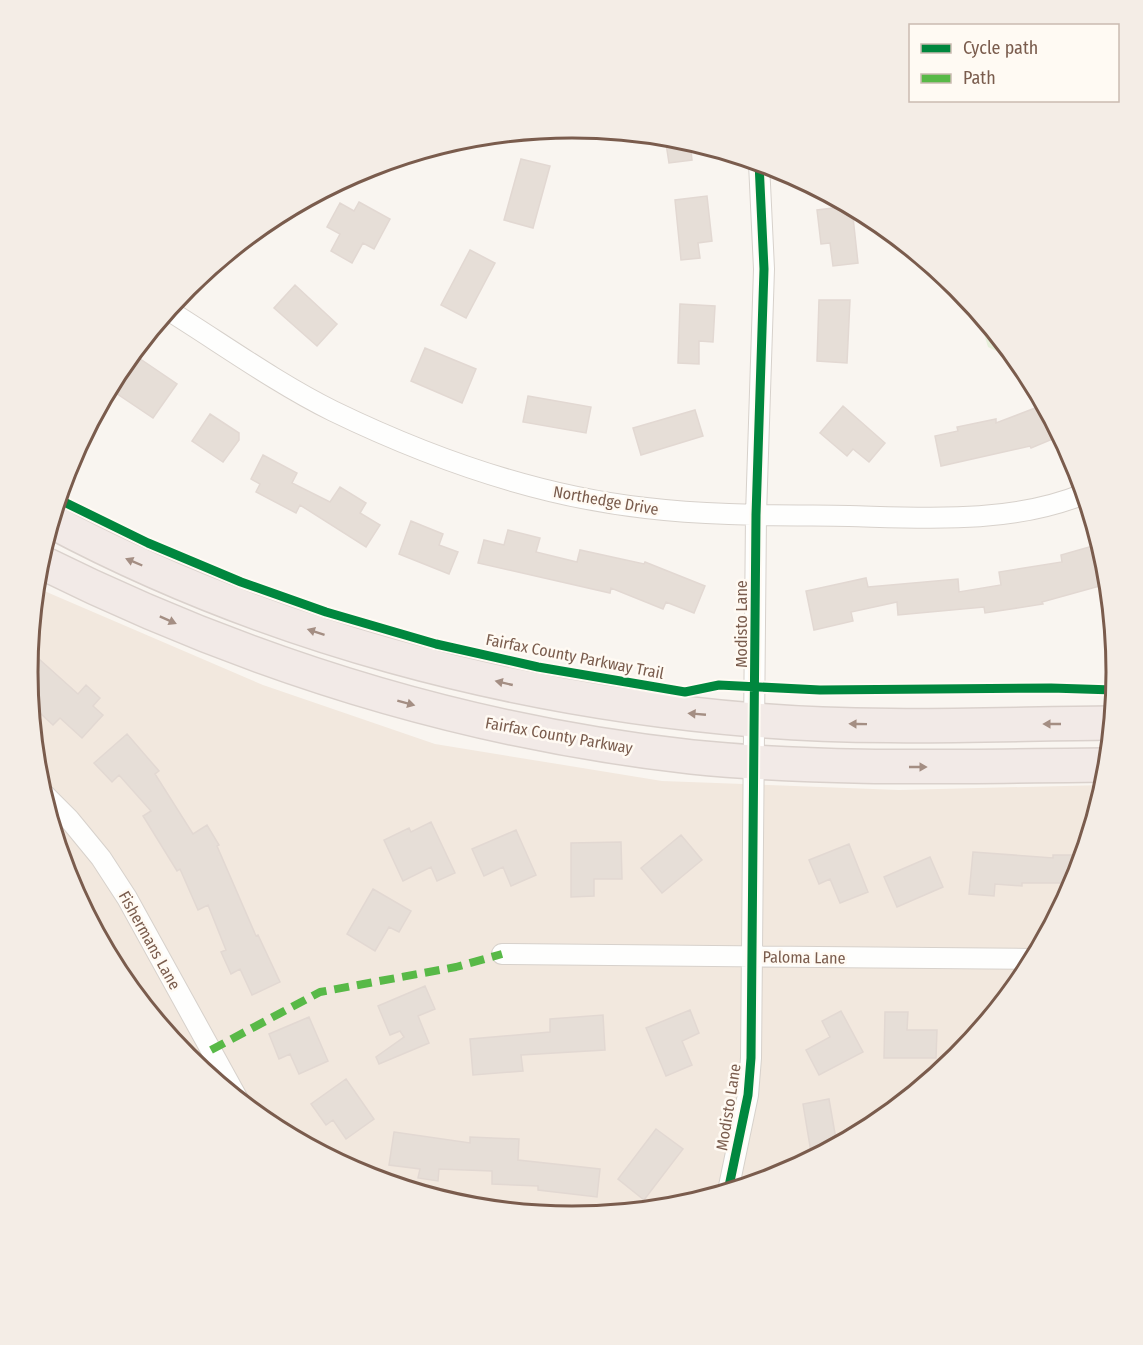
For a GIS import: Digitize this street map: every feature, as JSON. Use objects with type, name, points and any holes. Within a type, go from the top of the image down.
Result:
[{"type":"highway","points":[[59,525],[125,558],[297,626],[398,657],[570,697],[684,713],[755,720],[865,725],[1103,723]]},
{"type":"highway","name":"Fairfax County Parkway","points":[[49,565],[237,649],[350,687],[509,727],[692,757],[875,766],[1097,765]]},
{"type":"street","name":"Modisto Lane","points":[[730,1182],[748,1095],[751,1058],[756,515],[764,269],[759,173]]},
{"type":"street","name":"Northedge Drive","points":[[175,314],[331,410],[416,449],[477,471],[536,488],[645,508],[694,513],[756,515],[975,516],[1014,513],[1075,497]]},
{"type":"street","name":"Fishermans Lane","points":[[54,804],[94,850],[127,898],[228,1082]]},
{"type":"street","name":"Paloma Lane","points":[[502,954],[1022,959]]},
{"type":"shaded area","points":[[44,591],[263,685],[435,744],[662,781],[899,790],[1093,785],[1077,844],[1065,877],[1034,940],[1016,969],[973,1025],[924,1074],[868,1117],[808,1151],[776,1166],[710,1188],[641,1202],[606,1205],[537,1205],[467,1196],[433,1188],[367,1166],[304,1135],[275,1117],[219,1074],[194,1050],[170,1025],[127,969],[93,909],[78,877],[56,811],[48,777],[42,742],[38,672]]},
{"type":"green space","points":[[984,333],[999,352],[988,347]]},
{"type":"building","points":[[667,147],[691,153],[692,160],[669,163]]},
{"type":"building","points":[[521,159],[550,166],[533,228],[504,220]]},
{"type":"building","points":[[707,196],[712,241],[698,243],[700,258],[681,260],[675,200]]},
{"type":"building","points":[[359,202],[390,219],[374,249],[363,243],[352,263],[331,251],[340,234],[327,227],[340,203],[354,211]]},
{"type":"building","points":[[834,208],[853,219],[858,263],[833,266],[830,243],[821,244],[817,210]]},
{"type":"building","points":[[470,250],[495,263],[466,318],[441,305]]},
{"type":"building","points":[[295,285],[337,324],[317,346],[274,308]]},
{"type":"building","points":[[819,300],[850,300],[847,363],[817,361]]},
{"type":"building","points":[[680,304],[715,306],[713,342],[699,341],[699,364],[678,363]]},
{"type":"building","points":[[425,348],[476,369],[462,403],[411,381]]},
{"type":"building","points":[[140,359],[177,384],[153,418],[116,393]]},
{"type":"building","points":[[528,396],[591,407],[586,433],[523,422]]},
{"type":"building","points":[[843,406],[885,443],[869,462],[853,449],[847,456],[820,433]]},
{"type":"building","points":[[1035,408],[1052,439],[1031,448],[1030,446],[941,466],[935,436],[958,431],[957,427],[996,419],[996,423]]},
{"type":"building","points":[[695,410],[703,436],[641,455],[633,428]]},
{"type":"building","points":[[210,414],[239,433],[239,440],[223,462],[192,441]]},
{"type":"building","points":[[263,455],[297,473],[292,483],[330,502],[340,487],[366,503],[360,513],[380,525],[366,547],[300,505],[296,513],[256,492],[260,484],[251,479]]},
{"type":"building","points":[[411,521],[443,534],[439,545],[458,552],[449,574],[399,554]]},
{"type":"building","points":[[508,530],[540,538],[536,552],[577,562],[580,550],[644,564],[645,562],[705,586],[694,613],[666,602],[663,609],[611,588],[610,593],[478,563],[484,540],[504,545]]},
{"type":"building","points":[[1090,547],[1098,586],[1042,602],[1043,604],[985,613],[984,607],[898,615],[897,602],[851,612],[853,621],[814,630],[806,591],[866,578],[868,587],[958,579],[959,592],[1001,585],[999,572],[1062,562],[1061,555]]},
{"type":"building","points":[[38,658],[78,694],[86,685],[100,698],[93,706],[103,715],[82,738],[60,718],[53,725],[39,713]]},
{"type":"building","points":[[127,734],[159,771],[155,774],[193,834],[207,825],[219,845],[217,846],[256,936],[258,935],[280,982],[252,995],[240,969],[231,974],[221,952],[226,950],[208,905],[198,910],[180,869],[177,871],[143,816],[151,811],[119,775],[112,782],[94,763]]},
{"type":"building","points":[[431,822],[455,873],[437,881],[431,867],[403,881],[384,840],[409,828],[411,832]]},
{"type":"building","points":[[516,830],[536,875],[511,886],[503,867],[484,876],[472,849]]},
{"type":"building","points":[[681,835],[702,860],[662,893],[641,868]]},
{"type":"building","points":[[621,842],[622,879],[594,879],[594,896],[571,897],[571,843]]},
{"type":"building","points":[[849,844],[868,892],[840,903],[830,879],[819,884],[809,860]]},
{"type":"building","points":[[973,852],[1053,858],[1053,855],[1073,855],[1062,883],[1022,883],[1022,886],[995,884],[994,896],[969,894]]},
{"type":"building","points":[[930,857],[943,887],[897,907],[884,877]]},
{"type":"building","points":[[373,889],[411,911],[399,932],[389,927],[375,951],[347,934]]},
{"type":"building","points":[[425,986],[435,1009],[418,1016],[429,1043],[379,1064],[376,1057],[404,1037],[400,1031],[390,1035],[378,1006]]},
{"type":"building","points":[[690,1010],[699,1033],[682,1041],[692,1065],[666,1076],[646,1028]]},
{"type":"building","points":[[841,1011],[863,1052],[819,1075],[806,1050],[830,1037],[822,1021]]},
{"type":"building","points":[[885,1012],[908,1012],[907,1030],[937,1030],[936,1058],[884,1058]]},
{"type":"building","points":[[603,1015],[605,1050],[521,1055],[523,1071],[473,1075],[470,1039],[550,1032],[550,1019]]},
{"type":"building","points":[[309,1017],[328,1061],[299,1074],[290,1054],[279,1059],[269,1034]]},
{"type":"building","points":[[346,1079],[374,1119],[346,1139],[333,1120],[326,1125],[311,1104]]},
{"type":"building","points":[[829,1099],[835,1136],[811,1150],[803,1104]]},
{"type":"building","points":[[656,1129],[683,1149],[644,1200],[618,1179]]},
{"type":"building","points":[[394,1132],[470,1143],[470,1137],[519,1139],[518,1160],[600,1169],[597,1197],[538,1190],[538,1186],[492,1184],[492,1171],[439,1169],[438,1181],[418,1178],[420,1169],[389,1165]]},
{"type":"marked path","points":[[211,1050],[320,992],[456,967],[502,954]]},
{"type":"cycle path","points":[[730,1182],[748,1095],[751,1058],[756,515],[764,269],[759,173]]},
{"type":"cycle path","name":"Fairfax County Parkway Trail","points":[[65,503],[148,543],[241,582],[326,612],[436,644],[538,667],[685,692],[719,685],[820,690],[1105,690]]}]
